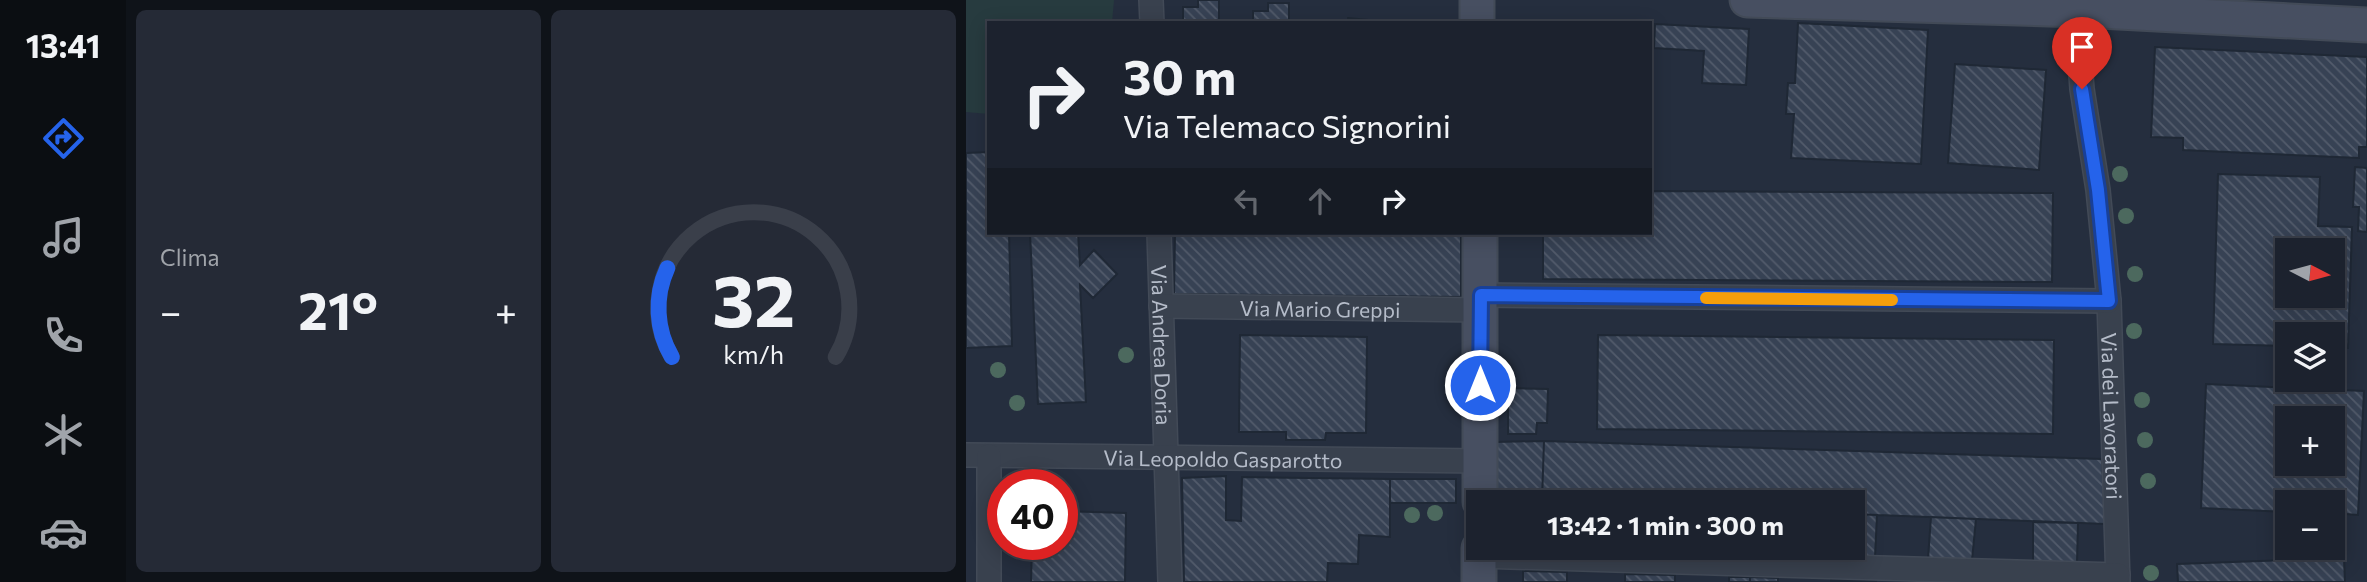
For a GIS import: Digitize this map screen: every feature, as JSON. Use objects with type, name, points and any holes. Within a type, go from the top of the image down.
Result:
[{"type":"main road","points":[[1477,0],[1477,21]]},
{"type":"main road","points":[[1746,0],[2082,5],[2367,25]]},
{"type":"main road","points":[[1480,235],[1480,490]]},
{"type":"street","points":[[1152,0],[1152,21]]},
{"type":"street","name":"Via dei Lavoratori","points":[[2082,5],[2079,48],[2082,89],[2100,203],[2109,301],[2118,578]]},
{"type":"street","name":"Via Andrea Doria","points":[[1159,235],[1170,582]]},
{"type":"street","name":"Via Mario Greppi","points":[[1161,306],[2109,301]]},
{"type":"street","name":"Via Leopoldo Gasparotto","points":[[966,456],[1480,461]]},
{"type":"street","points":[[989,456],[989,582]]},
{"type":"street","points":[[1479,562],[2118,578]]},
{"type":"green space","points":[[966,0],[1114,0],[1112,21],[987,21],[987,114],[966,112]]},
{"type":"building","points":[[1198,0],[1219,0],[1219,21],[1183,21],[1183,7],[1198,7]]},
{"type":"building","points":[[1268,3],[1289,3],[1289,21],[1253,21],[1253,11],[1268,11]]},
{"type":"building","points":[[1348,18],[1377,21],[1348,21]]},
{"type":"building","points":[[1798,23],[1928,30],[1921,164],[1791,158],[1794,114],[1786,114],[1788,83],[1795,83]]},
{"type":"building","points":[[1655,24],[1749,29],[1746,85],[1702,83],[1704,51],[1654,48]]},
{"type":"building","points":[[2155,47],[2367,57],[2367,147],[2359,147],[2359,158],[2183,150],[2183,138],[2151,137]]},
{"type":"building","points":[[1955,64],[2046,70],[2039,170],[1948,163]]},
{"type":"building","points":[[987,152],[987,235],[1009,235],[1012,346],[966,348],[966,153]]},
{"type":"building","points":[[2355,167],[2367,168],[2367,232],[2358,231],[2359,207],[2353,207]]},
{"type":"building","points":[[2218,174],[2320,177],[2318,226],[2352,227],[2348,348],[2345,348],[2345,322],[2275,322],[2275,346],[2213,344]]},
{"type":"building","points":[[1652,191],[2053,193],[2052,282],[1543,279],[1543,235],[1652,235]]},
{"type":"building","points":[[1030,235],[1078,235],[1080,265],[1094,250],[1117,274],[1093,298],[1080,285],[1086,402],[1038,404]]},
{"type":"building","points":[[1175,235],[1461,235],[1461,297],[1174,294]]},
{"type":"building","points":[[1240,335],[1367,337],[1366,433],[1326,433],[1325,440],[1286,440],[1286,432],[1239,432]]},
{"type":"building","points":[[1598,335],[2054,340],[2053,434],[1597,429]]},
{"type":"building","points":[[2206,384],[2275,387],[2275,392],[2364,391],[2358,515],[2345,514],[2345,490],[2275,490],[2275,511],[2201,508]]},
{"type":"building","points":[[1508,388],[1548,389],[1547,423],[1537,423],[1536,434],[1508,434]]},
{"type":"building","points":[[1544,441],[1542,490],[1494,490],[1495,442]]},
{"type":"building","points":[[1544,441],[2102,459],[2105,524],[1865,514],[1865,490],[1542,490]]},
{"type":"building","points":[[1226,476],[1226,520],[1241,521],[1242,477],[1390,479],[1390,537],[1359,535],[1358,564],[1328,563],[1327,582],[1184,582],[1182,478]]},
{"type":"building","points":[[1390,479],[1456,479],[1456,503],[1390,503]]},
{"type":"building","points":[[1078,512],[1126,513],[1125,582],[1031,582],[1032,560],[1078,560]]},
{"type":"building","points":[[1865,514],[1877,515],[1875,557],[1865,557]]},
{"type":"building","points":[[1931,517],[1976,519],[1972,560],[1928,559]]},
{"type":"building","points":[[2033,522],[2078,523],[2077,563],[2033,562]]},
{"type":"building","points":[[2344,560],[2345,582],[2178,582],[2177,564]]},
{"type":"building","points":[[1523,571],[1567,572],[1567,582],[1523,582]]},
{"type":"building","points":[[1625,574],[1675,575],[1675,582],[1625,582]]},
{"type":"building","points":[[1729,577],[1750,577],[1750,582],[1729,582]]},
{"type":"building","points":[[1750,577],[1778,578],[1778,582],[1750,582]]},
{"type":"building","points":[[1876,581],[1876,582],[1831,582]]},
{"type":"slow traffic","points":[[1706,298],[1892,300]]},
{"type":"route","points":[[1480,385],[1481,295],[2109,301],[2098,190],[2082,89]]}]
